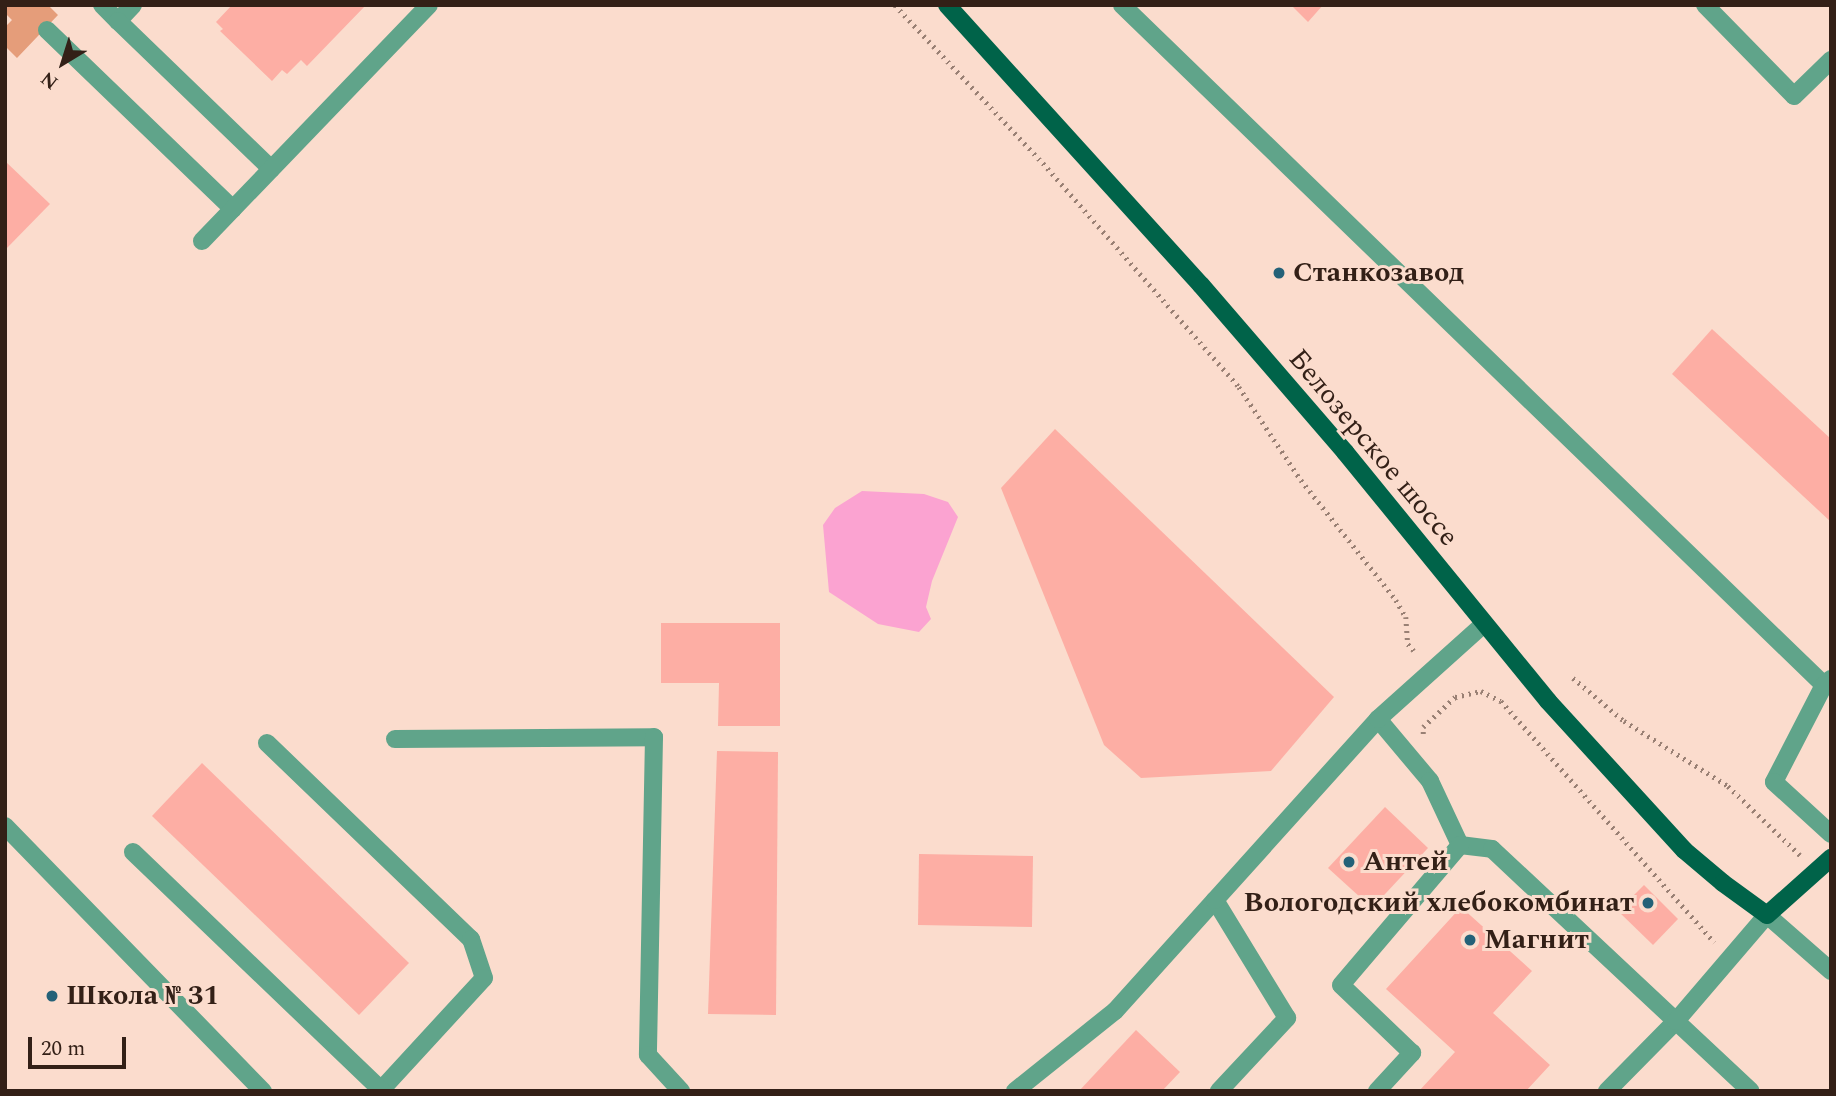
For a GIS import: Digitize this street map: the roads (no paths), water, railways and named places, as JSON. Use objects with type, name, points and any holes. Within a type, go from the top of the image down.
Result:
[{"type":"main road","name":"Белозерское шоссе","points":[[947,5],[1210,296],[1345,452],[1548,701],[1676,842],[1723,883],[1767,915]]},
{"type":"main road","points":[[1767,915],[1831,858]]},
{"type":"street","points":[[102,5],[271,169]]},
{"type":"street","points":[[118,21],[133,5]]},
{"type":"street","points":[[202,241],[429,5]]},
{"type":"street","points":[[1122,5],[1827,682],[1774,782],[1831,834]]},
{"type":"street","points":[[1705,5],[1794,96],[1831,60]]},
{"type":"street","points":[[47,30],[233,209]]},
{"type":"street","points":[[1014,1091],[1115,1011],[1378,719],[1484,624]]},
{"type":"street","points":[[1378,719],[1430,781],[1460,845]]},
{"type":"street","points":[[395,739],[654,737],[648,1055],[681,1091]]},
{"type":"street","points":[[134,852],[381,1090],[484,978],[471,939],[267,743]]},
{"type":"street","points":[[5,825],[263,1091]]},
{"type":"street","points":[[1460,845],[1492,849],[1751,1091]]},
{"type":"street","points":[[1377,1091],[1412,1052],[1341,985],[1460,845]]},
{"type":"street","points":[[1214,900],[1287,1018],[1219,1091]]},
{"type":"street","points":[[1607,1091],[1676,1021],[1767,915],[1831,971]]},
{"type":"place","name":"Станкозавод","points":[[1279,273]]},
{"type":"place","name":"Антей","points":[[1349,862]]},
{"type":"place","name":"Вологодский хлебокомбинат","points":[[1648,903]]},
{"type":"place","name":"Магнит","points":[[1470,940]]},
{"type":"place","name":"Школа № 31","points":[[52,996]]}]
